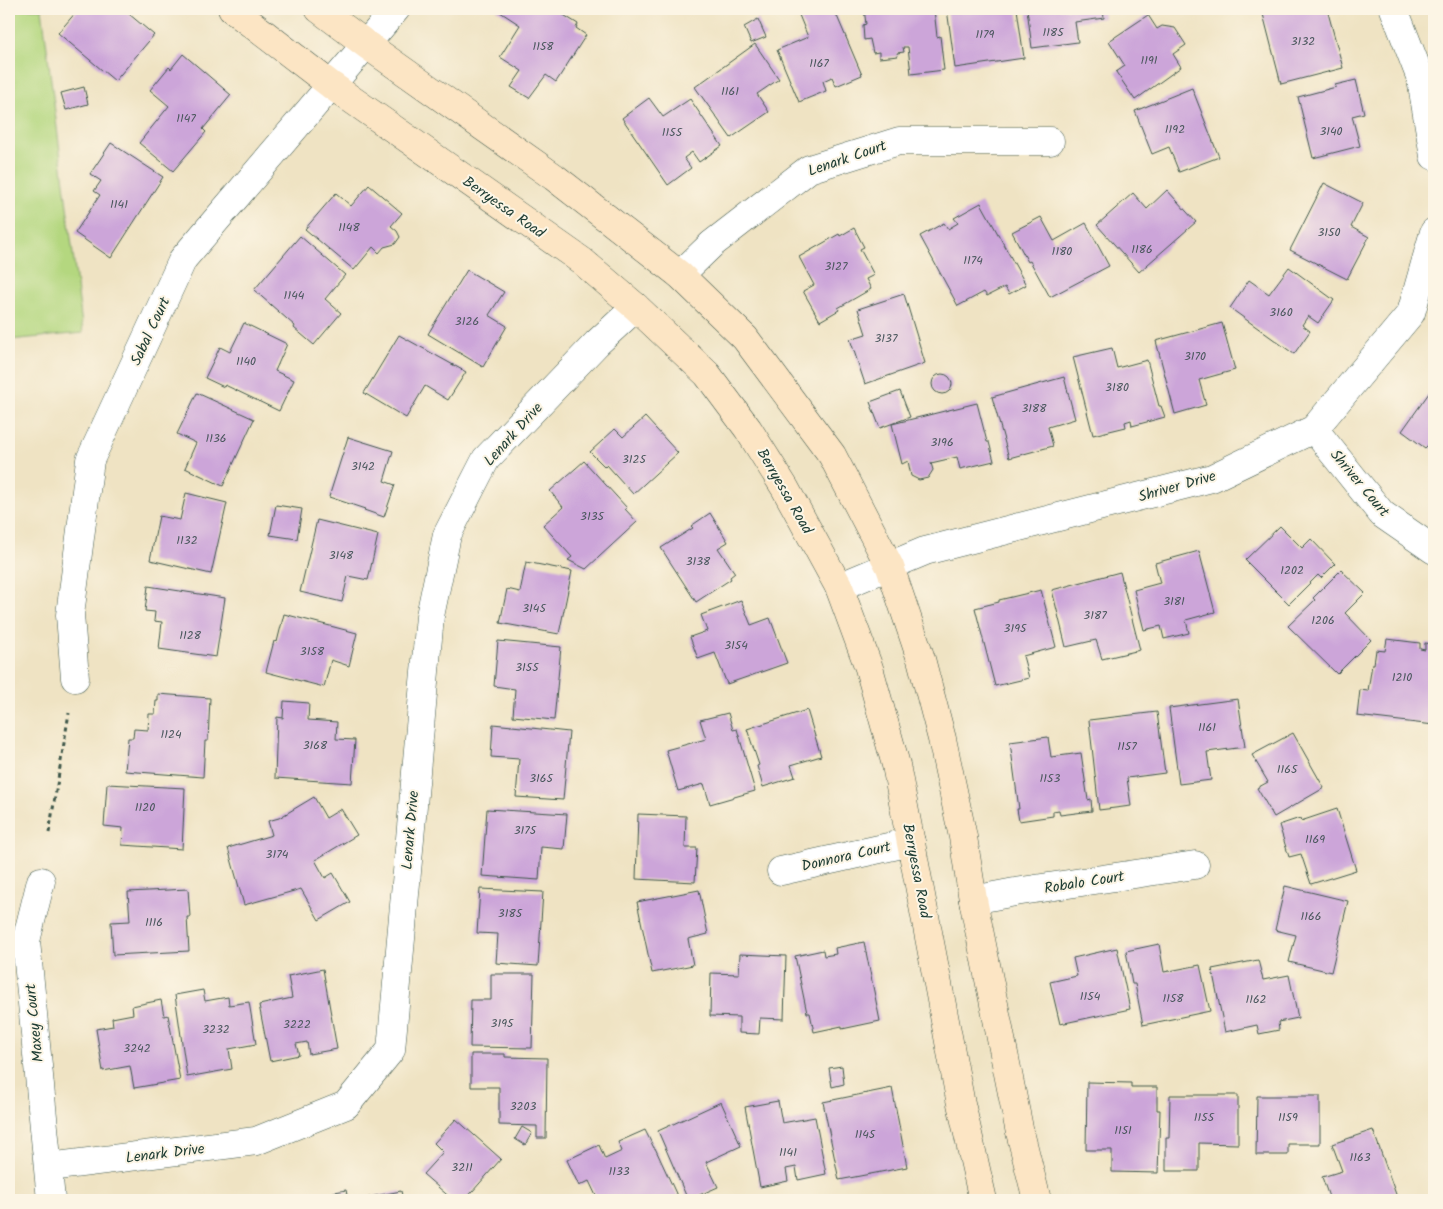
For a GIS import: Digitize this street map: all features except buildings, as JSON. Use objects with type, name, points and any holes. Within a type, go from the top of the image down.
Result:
[{"type":"main road","name":"Berryessa Road","points":[[232,9],[331,85],[582,262],[636,307],[707,374],[748,429],[785,488],[839,587],[869,668],[896,765],[960,1099],[983,1200]]},
{"type":"main road","points":[[319,9],[554,177],[680,275],[745,338],[832,455],[890,567],[921,659],[942,739],[963,837],[972,900],[1019,1128],[1037,1200]]},
{"type":"street","name":"Sabal Court","points":[[75,678],[70,615],[90,460],[183,259],[396,9]]},
{"type":"street","points":[[1394,9],[1421,79],[1434,156]]},
{"type":"street","name":"Lenark Court","points":[[680,275],[712,244],[809,169],[899,141],[1050,142]]},
{"type":"street","name":"Shriver Drive","points":[[839,587],[926,551],[1212,478],[1314,429],[1411,313],[1434,232]]},
{"type":"street","name":"Lenark Drive","points":[[48,1167],[256,1141],[346,1105],[390,1050],[430,616],[447,535],[486,460],[597,343],[636,307]]},
{"type":"street","name":"Shriver Court","points":[[1314,429],[1382,514],[1434,550]]},
{"type":"street","name":"Donnora Court","points":[[780,870],[911,842]]},
{"type":"street","name":"Robalo Court","points":[[972,900],[1195,865]]},
{"type":"street","name":"Maxey Court","points":[[41,881],[26,941],[51,1200]]},
{"type":"path","points":[[49,833],[69,713]]},
{"type":"green space","points":[[9,9],[42,9],[83,333],[9,340]]}]
